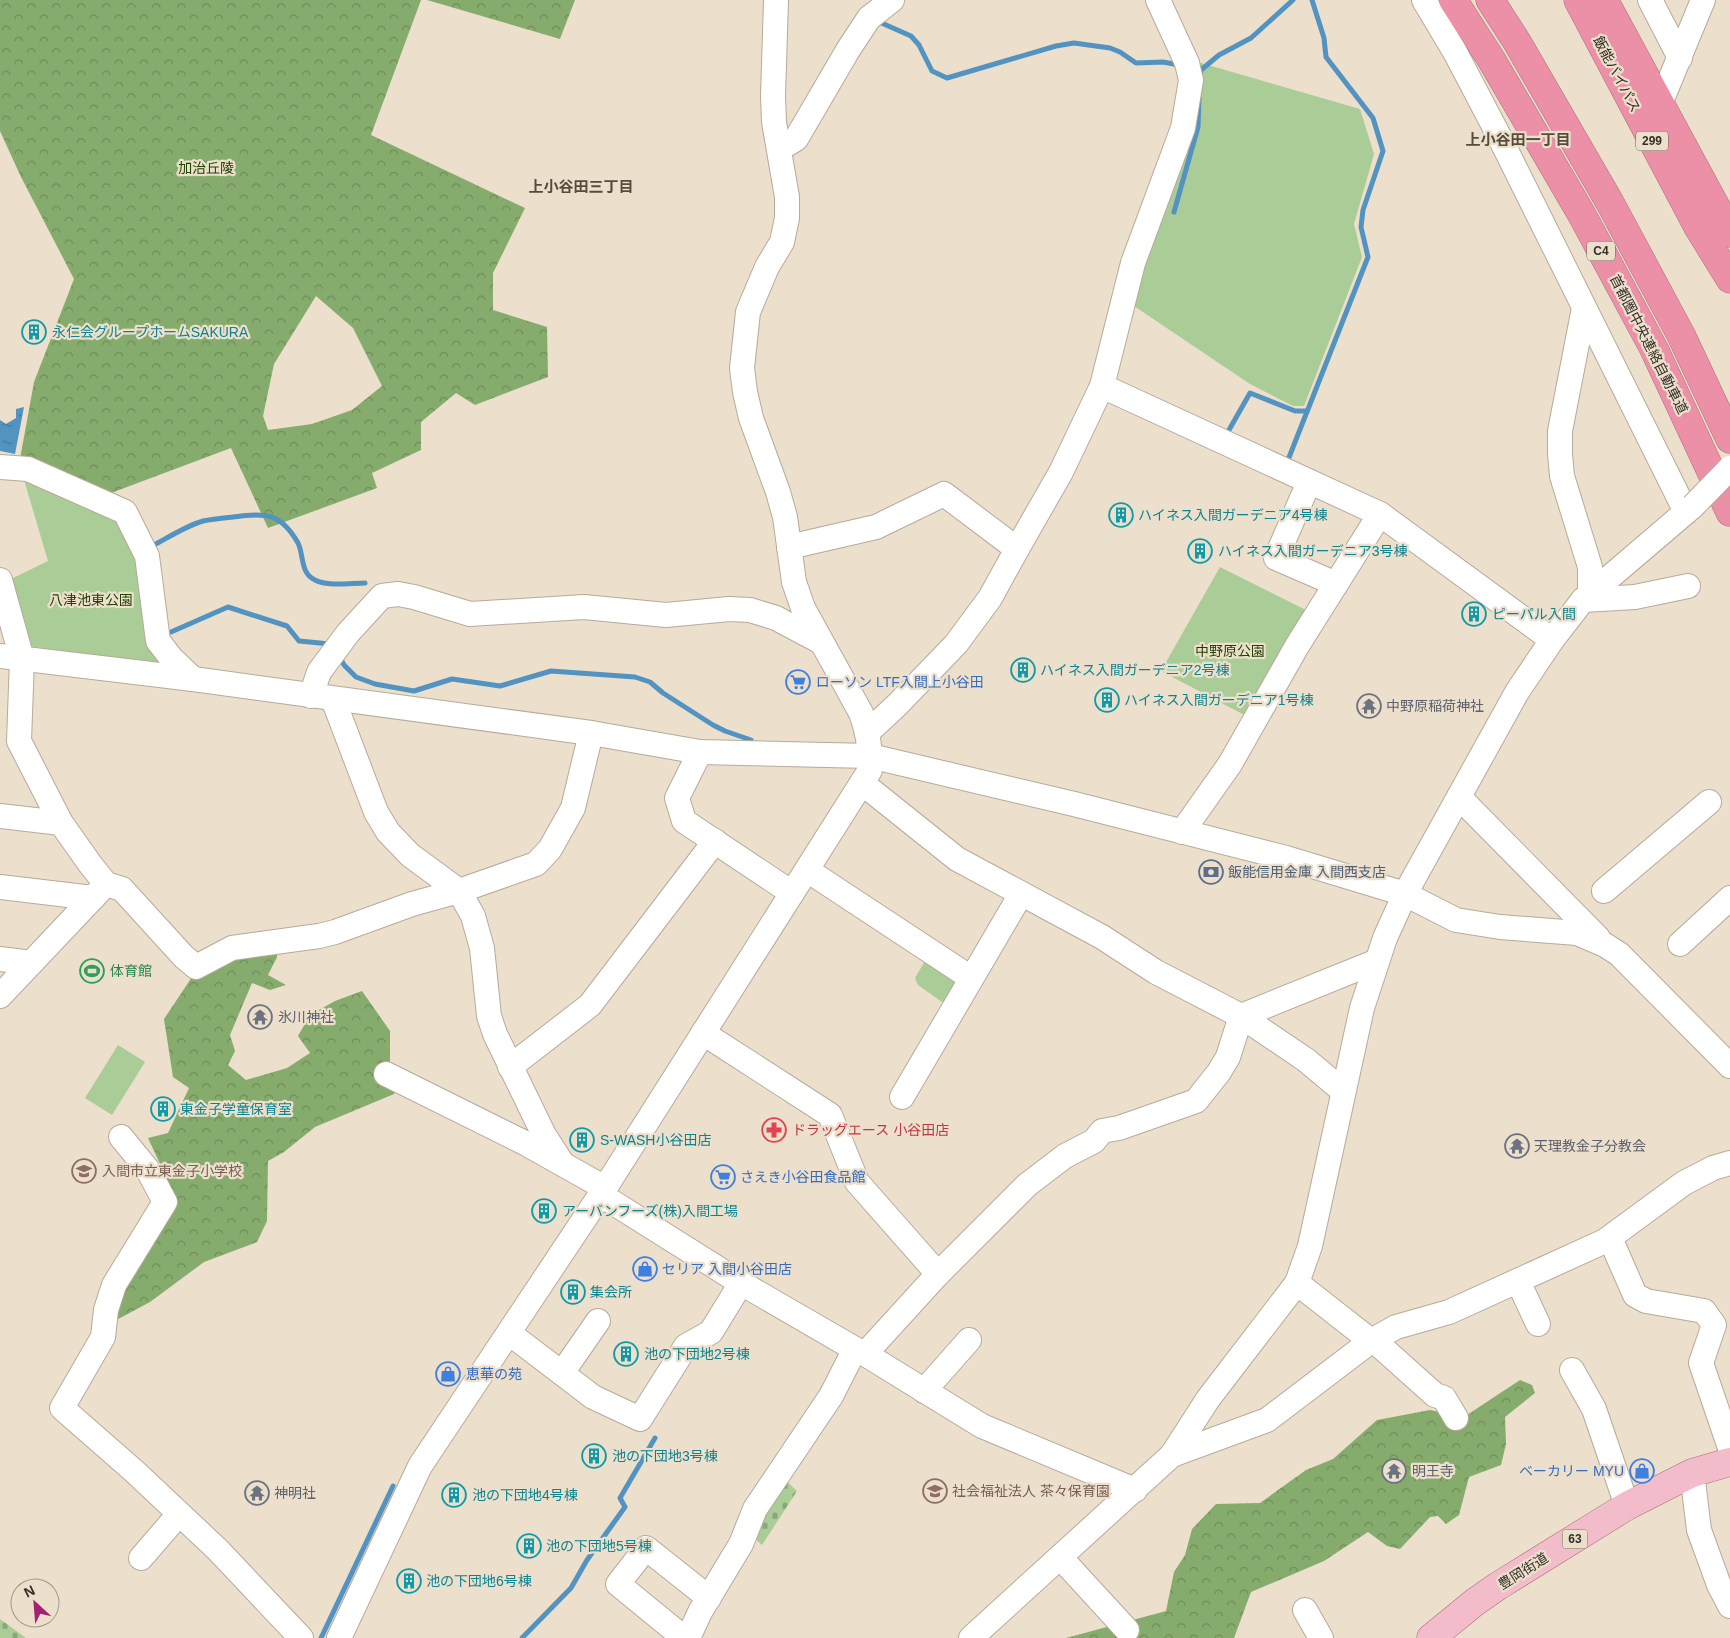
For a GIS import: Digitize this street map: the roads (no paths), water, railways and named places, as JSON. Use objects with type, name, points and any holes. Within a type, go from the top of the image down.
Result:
[{"type":"highway","name":"首都圏中央連絡自動車道","points":[[1454,0],[1491,59],[1582,215],[1650,341],[1730,512]]},
{"type":"highway","name":"C4","points":[[1490,0],[1517,42],[1609,201],[1681,335],[1730,439]]},
{"type":"highway","name":"飯能バイパス","points":[[1578,0],[1698,227],[1730,279]]},
{"type":"highway","name":"飯能バイパス","points":[[1604,0],[1730,233]]},
{"type":"main road","name":"豊岡街道","points":[[1431,1638],[1498,1586],[1627,1506],[1692,1473],[1730,1462]]},
{"type":"street","points":[[339,1638],[420,1466],[603,1192],[870,770],[868,732],[861,713],[803,608],[794,582],[785,517],[751,418],[742,368],[748,312],[767,268],[782,242],[787,218],[788,197],[774,122],[772,96],[776,0]]},
{"type":"street","points":[[779,149],[796,139],[869,18],[892,0]]},
{"type":"street","points":[[868,732],[956,644],[990,598],[1061,472],[1102,386],[1133,263],[1183,128],[1191,80],[1187,63],[1158,0]]},
{"type":"street","points":[[1424,0],[1476,92],[1584,308],[1689,509]]},
{"type":"street","points":[[1650,0],[1680,58]]},
{"type":"street","points":[[1660,104],[1703,0]]},
{"type":"street","points":[[1584,308],[1560,431],[1560,454],[1562,476],[1590,567],[1587,597]]},
{"type":"street","points":[[1102,386],[1380,514],[1552,640]]},
{"type":"street","points":[[0,467],[28,469],[125,512],[147,556],[158,641],[172,659],[193,680]]},
{"type":"street","points":[[971,1638],[1172,1455],[1208,1399],[1297,1283],[1310,1246],[1362,1008],[1385,938],[1405,894],[1517,692],[1552,640],[1587,597],[1689,509],[1730,468]]},
{"type":"street","points":[[1309,482],[1276,558],[1336,584]]},
{"type":"street","points":[[789,548],[876,527],[944,494],[1017,548]]},
{"type":"street","points":[[1182,832],[1230,764],[1293,654],[1380,514]]},
{"type":"street","points":[[0,582],[11,657],[10,740],[61,823],[99,891]]},
{"type":"street","points":[[1587,597],[1635,597],[1688,586]]},
{"type":"street","points":[[562,1163],[544,1135],[495,1034],[490,1016],[482,948],[473,916],[459,891],[410,855],[388,832],[376,812],[322,698],[319,672],[348,632],[382,596],[398,594],[470,614],[584,607],[666,615],[729,609],[750,610],[776,618],[821,642]]},
{"type":"street","points":[[11,657],[591,733],[700,752],[870,756],[1074,804],[1286,858],[1405,894],[1456,920],[1500,927],[1577,933],[1605,945],[1619,954],[1730,1066]]},
{"type":"street","points":[[0,887],[99,891],[122,889],[184,957],[196,967],[232,948],[335,932],[412,904],[459,891],[536,864],[550,849],[573,808],[591,733]]},
{"type":"street","points":[[700,752],[677,798],[684,821],[792,893]]},
{"type":"street","points":[[862,783],[957,859],[1102,937],[1156,972],[1241,1016],[1306,1060],[1344,1091]]},
{"type":"street","points":[[1459,797],[1605,945]]},
{"type":"street","points":[[1604,891],[1709,802]]},
{"type":"street","points":[[0,816],[61,823]]},
{"type":"street","points":[[510,1067],[590,1005],[715,841]]},
{"type":"street","points":[[807,870],[971,978]]},
{"type":"street","points":[[0,996],[99,891]]},
{"type":"street","points":[[902,1097],[1021,894]]},
{"type":"street","points":[[1680,944],[1730,898]]},
{"type":"street","points":[[0,959],[31,963]]},
{"type":"street","points":[[1241,1016],[1377,961]]},
{"type":"street","points":[[688,1638],[700,1612],[741,1544],[755,1509],[860,1352],[1027,1186],[1065,1156],[1094,1142],[1102,1131],[1119,1128],[1196,1100],[1220,1072],[1228,1057],[1241,1016]]},
{"type":"street","points":[[702,1033],[830,1115],[857,1182],[938,1274]]},
{"type":"street","points":[[386,1074],[562,1163],[741,1283],[982,1426],[1135,1490]]},
{"type":"street","points":[[121,1137],[148,1170],[165,1202],[114,1284],[106,1310],[103,1337],[62,1408],[218,1550],[302,1638]]},
{"type":"street","points":[[1172,1455],[1267,1420],[1371,1341],[1396,1327],[1449,1312],[1610,1238],[1684,1183],[1713,1168],[1730,1162]]},
{"type":"street","points":[[1610,1238],[1635,1295],[1646,1300],[1704,1311],[1714,1325],[1701,1363],[1730,1448]]},
{"type":"street","points":[[1518,1281],[1538,1324]]},
{"type":"street","points":[[509,1333],[593,1396],[640,1419],[686,1346],[711,1332],[741,1283]]},
{"type":"street","points":[[1297,1283],[1371,1341],[1379,1345],[1434,1394],[1444,1398],[1456,1418]]},
{"type":"street","points":[[562,1373],[598,1321]]},
{"type":"street","points":[[924,1391],[969,1340]]},
{"type":"street","points":[[1572,1370],[1594,1409],[1627,1506]]},
{"type":"street","points":[[1692,1473],[1698,1530],[1719,1585],[1730,1606]]},
{"type":"street","points":[[141,1558],[179,1514]]},
{"type":"street","points":[[684,1638],[618,1584],[646,1548],[709,1598]]},
{"type":"street","points":[[1060,1557],[1127,1630]]},
{"type":"street","points":[[1305,1610],[1321,1638]]},
{"type":"water","points":[[24,407],[15,454],[0,451],[0,420],[6,424],[16,418],[16,409]]},
{"type":"waterway","points":[[1200,75],[1201,70],[1219,55],[1251,38],[1293,0]]},
{"type":"waterway","points":[[1286,465],[1368,257],[1361,227],[1363,210],[1383,151],[1373,118],[1326,57],[1324,38],[1312,0]]},
{"type":"waterway","points":[[877,21],[911,36],[919,45],[932,71],[947,78],[1056,46],[1074,43],[1110,48],[1120,52],[1136,63],[1163,62],[1179,65]]},
{"type":"waterway","points":[[1174,212],[1198,127],[1199,98]]},
{"type":"waterway","points":[[1225,437],[1250,393],[1295,411],[1307,411]]},
{"type":"waterway","points":[[154,545],[203,521],[244,515],[263,515],[278,520],[292,533],[298,543],[305,568],[310,577],[327,583],[365,583]]},
{"type":"waterway","points":[[171,632],[228,607],[287,626],[299,641],[330,644]]},
{"type":"waterway","points":[[339,655],[344,665],[356,677],[375,684],[414,691],[452,679],[500,686],[551,671],[635,677],[650,682],[663,693],[713,725],[751,740]]},
{"type":"waterway","points":[[522,1638],[571,1588],[587,1560],[625,1507],[620,1498],[655,1438]]},
{"type":"waterway","points":[[321,1638],[393,1486]]},
{"type":"place","name":"永仁会グループホームSAKURA","points":[[34,332]]},
{"type":"place","name":"ハイネス入間ガーデニア4号棟","points":[[1121,515]]},
{"type":"place","name":"ハイネス入間ガーデニア3号棟","points":[[1200,551]]},
{"type":"place","name":"ピーパル入間","points":[[1474,614]]},
{"type":"place","name":"ハイネス入間ガーデニア2号棟","points":[[1023,670]]},
{"type":"place","name":"ローソン LTF入間上小谷田","points":[[798,682]]},
{"type":"place","name":"ハイネス入間ガーデニア1号棟","points":[[1107,700]]},
{"type":"place","name":"中野原稲荷神社","points":[[1369,706]]},
{"type":"place","name":"飯能信用金庫 入間西支店","points":[[1211,872]]},
{"type":"place","name":"体育館","points":[[92,971]]},
{"type":"place","name":"氷川神社","points":[[260,1017]]},
{"type":"place","name":"東金子学童保育室","points":[[163,1109]]},
{"type":"place","name":"ドラッグエース 小谷田店","points":[[774,1130]]},
{"type":"place","name":"S-WASH小谷田店","points":[[582,1140]]},
{"type":"place","name":"天理教金子分教会","points":[[1517,1146]]},
{"type":"place","name":"入間市立東金子小学校","points":[[84,1171]]},
{"type":"place","name":"さえき小谷田食品館","points":[[723,1177]]},
{"type":"place","name":"アーバンフーズ(株)入間工場","points":[[544,1211]]},
{"type":"place","name":"セリア 入間小谷田店","points":[[645,1269]]},
{"type":"place","name":"集会所","points":[[573,1292]]},
{"type":"place","name":"池の下団地2号棟","points":[[626,1354]]},
{"type":"place","name":"恵華の苑","points":[[448,1374]]},
{"type":"place","name":"池の下団地3号棟","points":[[594,1456]]},
{"type":"place","name":"明王寺","points":[[1394,1471]]},
{"type":"place","name":"ベーカリー MYU","points":[[1642,1471]]},
{"type":"place","name":"社会福祉法人 茶々保育園","points":[[935,1491]]},
{"type":"place","name":"神明社","points":[[257,1493]]},
{"type":"place","name":"池の下団地4号棟","points":[[454,1495]]},
{"type":"place","name":"池の下団地5号棟","points":[[529,1546]]},
{"type":"place","name":"池の下団地6号棟","points":[[409,1581]]},
{"type":"district","name":"上小谷田一丁目","points":[[1518,140]]},
{"type":"district","name":"上小谷田三丁目","points":[[581,187]]},
{"type":"park label","name":"加治丘陵","points":[[206,168]]},
{"type":"park label","name":"八津池東公園","points":[[91,600]]},
{"type":"park label","name":"中野原公園","points":[[1230,651]]}]
